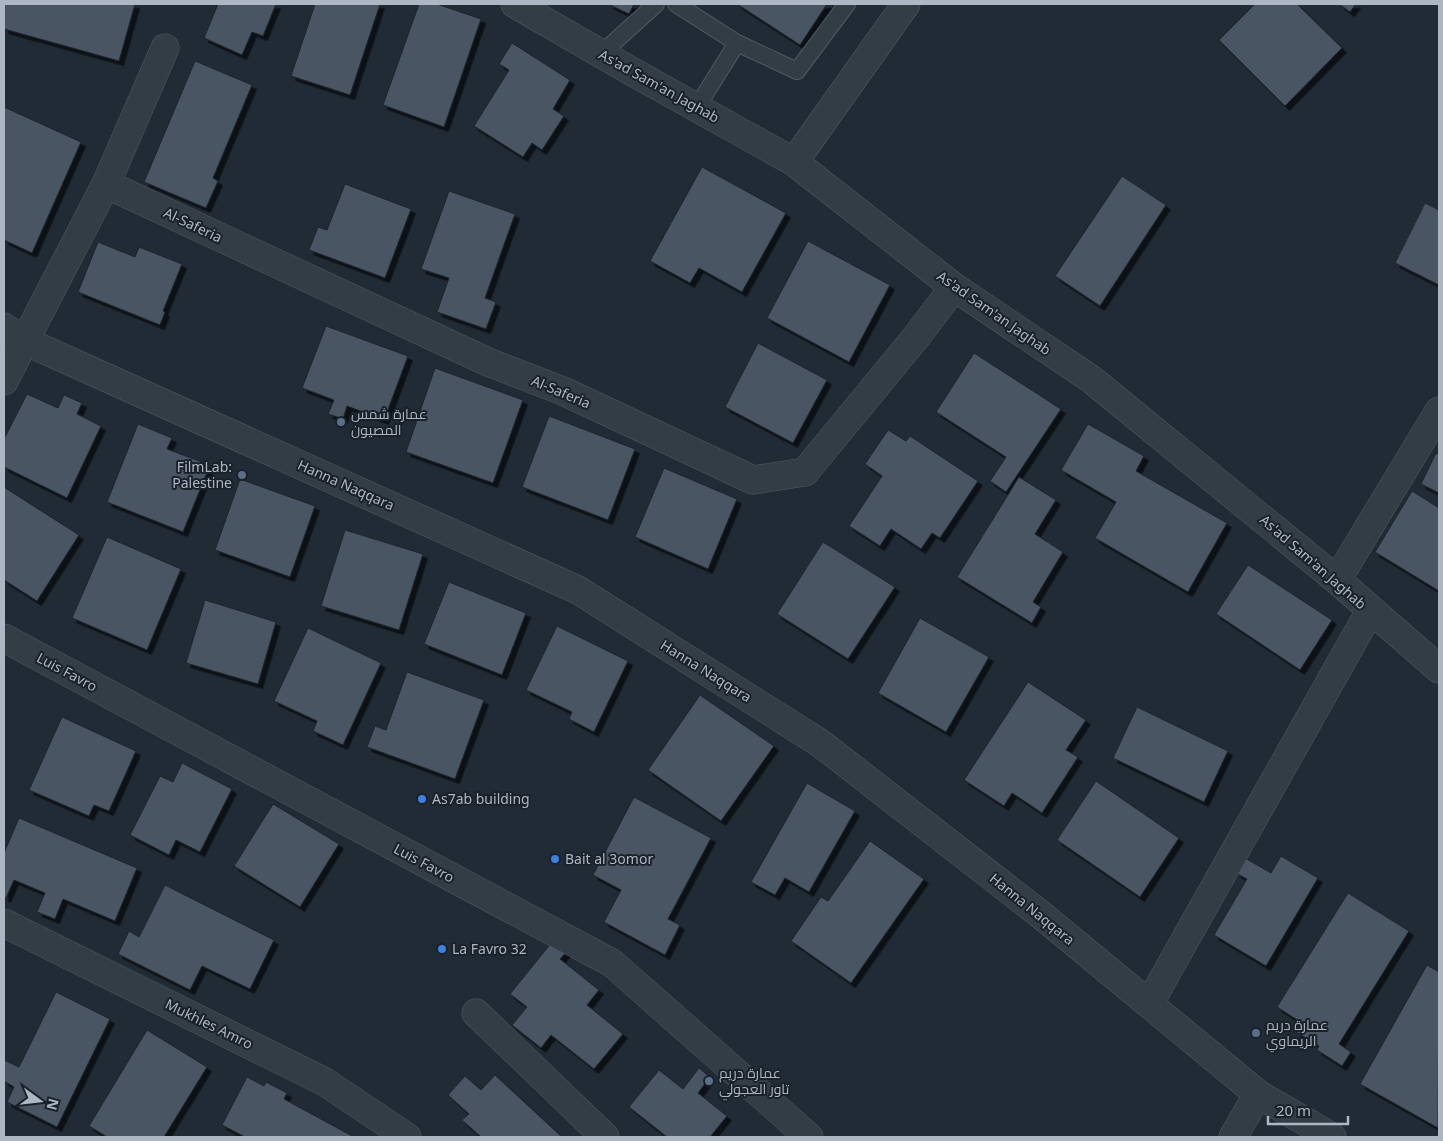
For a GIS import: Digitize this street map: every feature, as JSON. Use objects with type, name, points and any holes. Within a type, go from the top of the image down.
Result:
[{"type":"street","name":"As'ad Sam'an Jaghab","points":[[515,4],[794,162],[954,287],[1091,379],[1337,580],[1370,611],[1439,669]]},
{"type":"street","points":[[794,162],[906,4]]},
{"type":"street","points":[[4,381],[14,334],[106,184],[165,48]]},
{"type":"street","name":"Al-Saferia","points":[[106,184],[480,358],[563,391],[753,480],[805,472],[917,336],[954,287]]},
{"type":"street","name":"Hanna Naqqara","points":[[14,334],[578,590],[820,742],[1040,914],[1258,1094],[1332,1137]]},
{"type":"street","points":[[1337,580],[1439,411]]},
{"type":"street","points":[[1148,1004],[1370,611]]},
{"type":"street","name":"Luis Favro","points":[[4,638],[612,963],[810,1137]]},
{"type":"street","name":"Mukhles Amro","points":[[4,923],[325,1082],[407,1137]]},
{"type":"street","points":[[476,1013],[605,1137]]},
{"type":"street","points":[[1233,1137],[1258,1094]]},
{"type":"lane","points":[[601,54],[656,4]]},
{"type":"lane","points":[[676,4],[737,43],[797,71],[846,4]]},
{"type":"lane","points":[[697,107],[737,43]]},
{"type":"building","points":[[4,4],[135,4],[119,61],[4,29]]},
{"type":"building","points":[[218,4],[276,4],[263,36],[252,32],[242,55],[204,38]]},
{"type":"building","points":[[315,4],[380,4],[350,95],[291,76]]},
{"type":"building","points":[[419,4],[437,4],[481,19],[444,127],[383,105]]},
{"type":"building","points":[[608,4],[634,4],[629,14]]},
{"type":"building","points":[[737,4],[827,4],[800,45]]},
{"type":"building","points":[[1255,4],[1297,4],[1342,48],[1285,106],[1219,40]]},
{"type":"building","points":[[1339,4],[1356,4],[1350,12]]},
{"type":"building","points":[[512,43],[570,80],[553,109],[564,116],[542,150],[532,143],[523,157],[474,126],[509,70],[499,64]]},
{"type":"building","points":[[195,61],[252,85],[213,178],[218,181],[206,208],[144,182]]},
{"type":"building","points":[[4,107],[81,142],[32,253],[4,240]]},
{"type":"building","points":[[702,167],[786,213],[742,292],[699,268],[690,283],[650,261]]},
{"type":"building","points":[[1122,176],[1166,205],[1100,306],[1055,276]]},
{"type":"building","points":[[345,184],[411,209],[385,278],[309,250],[318,227],[327,230]]},
{"type":"building","points":[[449,191],[515,214],[485,298],[496,302],[486,329],[437,312],[449,278],[421,269]]},
{"type":"building","points":[[1425,203],[1439,210],[1439,285],[1395,263]]},
{"type":"building","points":[[808,241],[890,285],[849,362],[767,318]]},
{"type":"building","points":[[98,242],[135,257],[139,247],[182,264],[163,311],[165,312],[160,325],[78,292]]},
{"type":"building","points":[[326,326],[408,356],[384,420],[347,406],[343,419],[328,414],[334,400],[302,388]]},
{"type":"building","points":[[758,343],[827,380],[793,443],[725,407]]},
{"type":"building","points":[[974,353],[1061,409],[1006,492],[990,481],[1006,457],[936,412]]},
{"type":"building","points":[[435,368],[523,400],[493,483],[406,452]]},
{"type":"building","points":[[27,394],[58,408],[64,395],[82,403],[77,414],[101,426],[67,498],[4,467],[4,439]]},
{"type":"building","points":[[549,416],[635,449],[608,520],[522,487]]},
{"type":"building","points":[[138,424],[172,438],[167,449],[210,465],[183,532],[107,502]]},
{"type":"building","points":[[1088,424],[1144,456],[1136,471],[1227,523],[1188,592],[1095,538],[1116,502],[1061,470]]},
{"type":"building","points":[[888,430],[906,441],[910,436],[978,481],[940,538],[932,533],[921,549],[891,529],[880,546],[849,526],[882,476],[865,464]]},
{"type":"building","points":[[1436,453],[1439,455],[1439,493],[1421,484]]},
{"type":"building","points":[[664,468],[737,499],[708,569],[635,537]]},
{"type":"building","points":[[1019,477],[1056,500],[1035,534],[1063,552],[1033,602],[1041,607],[1032,623],[957,577]]},
{"type":"building","points":[[240,479],[315,506],[290,577],[215,550]]},
{"type":"building","points":[[4,487],[79,535],[37,601],[4,580]]},
{"type":"building","points":[[1412,491],[1439,508],[1439,591],[1375,552]]},
{"type":"building","points":[[345,530],[423,554],[399,630],[321,606]]},
{"type":"building","points":[[107,537],[181,569],[147,650],[72,618]]},
{"type":"building","points":[[823,542],[895,587],[848,659],[777,614]]},
{"type":"building","points":[[1248,565],[1332,620],[1300,670],[1216,614]]},
{"type":"building","points":[[449,582],[526,613],[502,675],[424,644]]},
{"type":"building","points":[[205,600],[276,622],[258,684],[186,663]]},
{"type":"building","points":[[920,618],[989,657],[946,732],[878,693]]},
{"type":"building","points":[[557,626],[628,661],[594,732],[569,719],[572,712],[526,690]]},
{"type":"building","points":[[308,628],[381,663],[343,745],[313,731],[317,721],[274,701]]},
{"type":"building","points":[[407,672],[484,700],[455,779],[367,747],[375,726],[386,730]]},
{"type":"building","points":[[1028,682],[1086,720],[1066,750],[1078,757],[1042,813],[1012,793],[1004,806],[964,780]]},
{"type":"building","points":[[700,695],[774,746],[721,821],[648,770]]},
{"type":"building","points":[[1137,707],[1228,751],[1204,802],[1113,758]]},
{"type":"building","points":[[62,717],[136,751],[109,811],[94,805],[89,816],[29,790]]},
{"type":"building","points":[[182,763],[232,789],[200,852],[176,840],[169,855],[130,835],[160,776],[173,782]]},
{"type":"building","points":[[1096,781],[1179,838],[1140,897],[1057,840]]},
{"type":"building","points":[[807,783],[855,811],[809,892],[785,878],[775,895],[751,882]]},
{"type":"building","points":[[634,797],[711,838],[668,919],[680,925],[665,955],[604,922],[621,890],[593,875]]},
{"type":"building","points":[[273,804],[339,844],[300,907],[234,866]]},
{"type":"building","points":[[19,818],[137,868],[115,921],[63,899],[55,919],[37,912],[45,893],[14,880],[6,898],[4,897],[4,853]]},
{"type":"building","points":[[870,841],[924,879],[851,983],[791,941],[821,897],[828,901]]},
{"type":"building","points":[[1281,856],[1318,878],[1266,966],[1214,935],[1247,879],[1236,873],[1245,858],[1271,873]]},
{"type":"building","points":[[165,885],[274,940],[250,989],[202,966],[190,990],[118,954],[129,931],[139,937]]},
{"type":"building","points":[[1348,893],[1409,931],[1339,1044],[1351,1052],[1342,1066],[1317,1050],[1319,1046],[1296,1032],[1302,1023],[1277,1007]]},
{"type":"building","points":[[556,937],[570,948],[560,959],[599,990],[587,1005],[623,1034],[594,1069],[551,1035],[541,1048],[512,1025],[527,1007],[510,994]]},
{"type":"building","points":[[1427,965],[1439,972],[1438,1128],[1360,1084]]},
{"type":"building","points":[[56,992],[110,1019],[57,1127],[7,1102],[14,1087],[4,1081],[4,1060],[19,1067]]},
{"type":"building","points":[[147,1030],[207,1067],[164,1137],[107,1137],[89,1126]]},
{"type":"building","points":[[699,1068],[710,1077],[698,1093],[727,1116],[710,1137],[667,1137],[629,1107],[659,1070],[683,1089]]},
{"type":"building","points":[[495,1075],[562,1137],[481,1137],[462,1120],[469,1114],[448,1095],[465,1076],[481,1090]]},
{"type":"building","points":[[247,1077],[264,1086],[266,1082],[287,1093],[284,1099],[354,1137],[245,1137],[222,1125]]},
{"type":"place","name":"عمارة شمس المصيون","points":[[341,422]]},
{"type":"place","name":"FilmLab: Palestine","points":[[242,475]]},
{"type":"place","name":"As7ab building","points":[[422,799]]},
{"type":"place","name":"Bait al 3omor","points":[[555,859]]},
{"type":"place","name":"La Favro 32","points":[[442,949]]},
{"type":"place","name":"عمارة دريم الريماوي","points":[[1256,1033]]},
{"type":"place","name":"عمارة دريم تاور العجولي","points":[[709,1081]]}]
